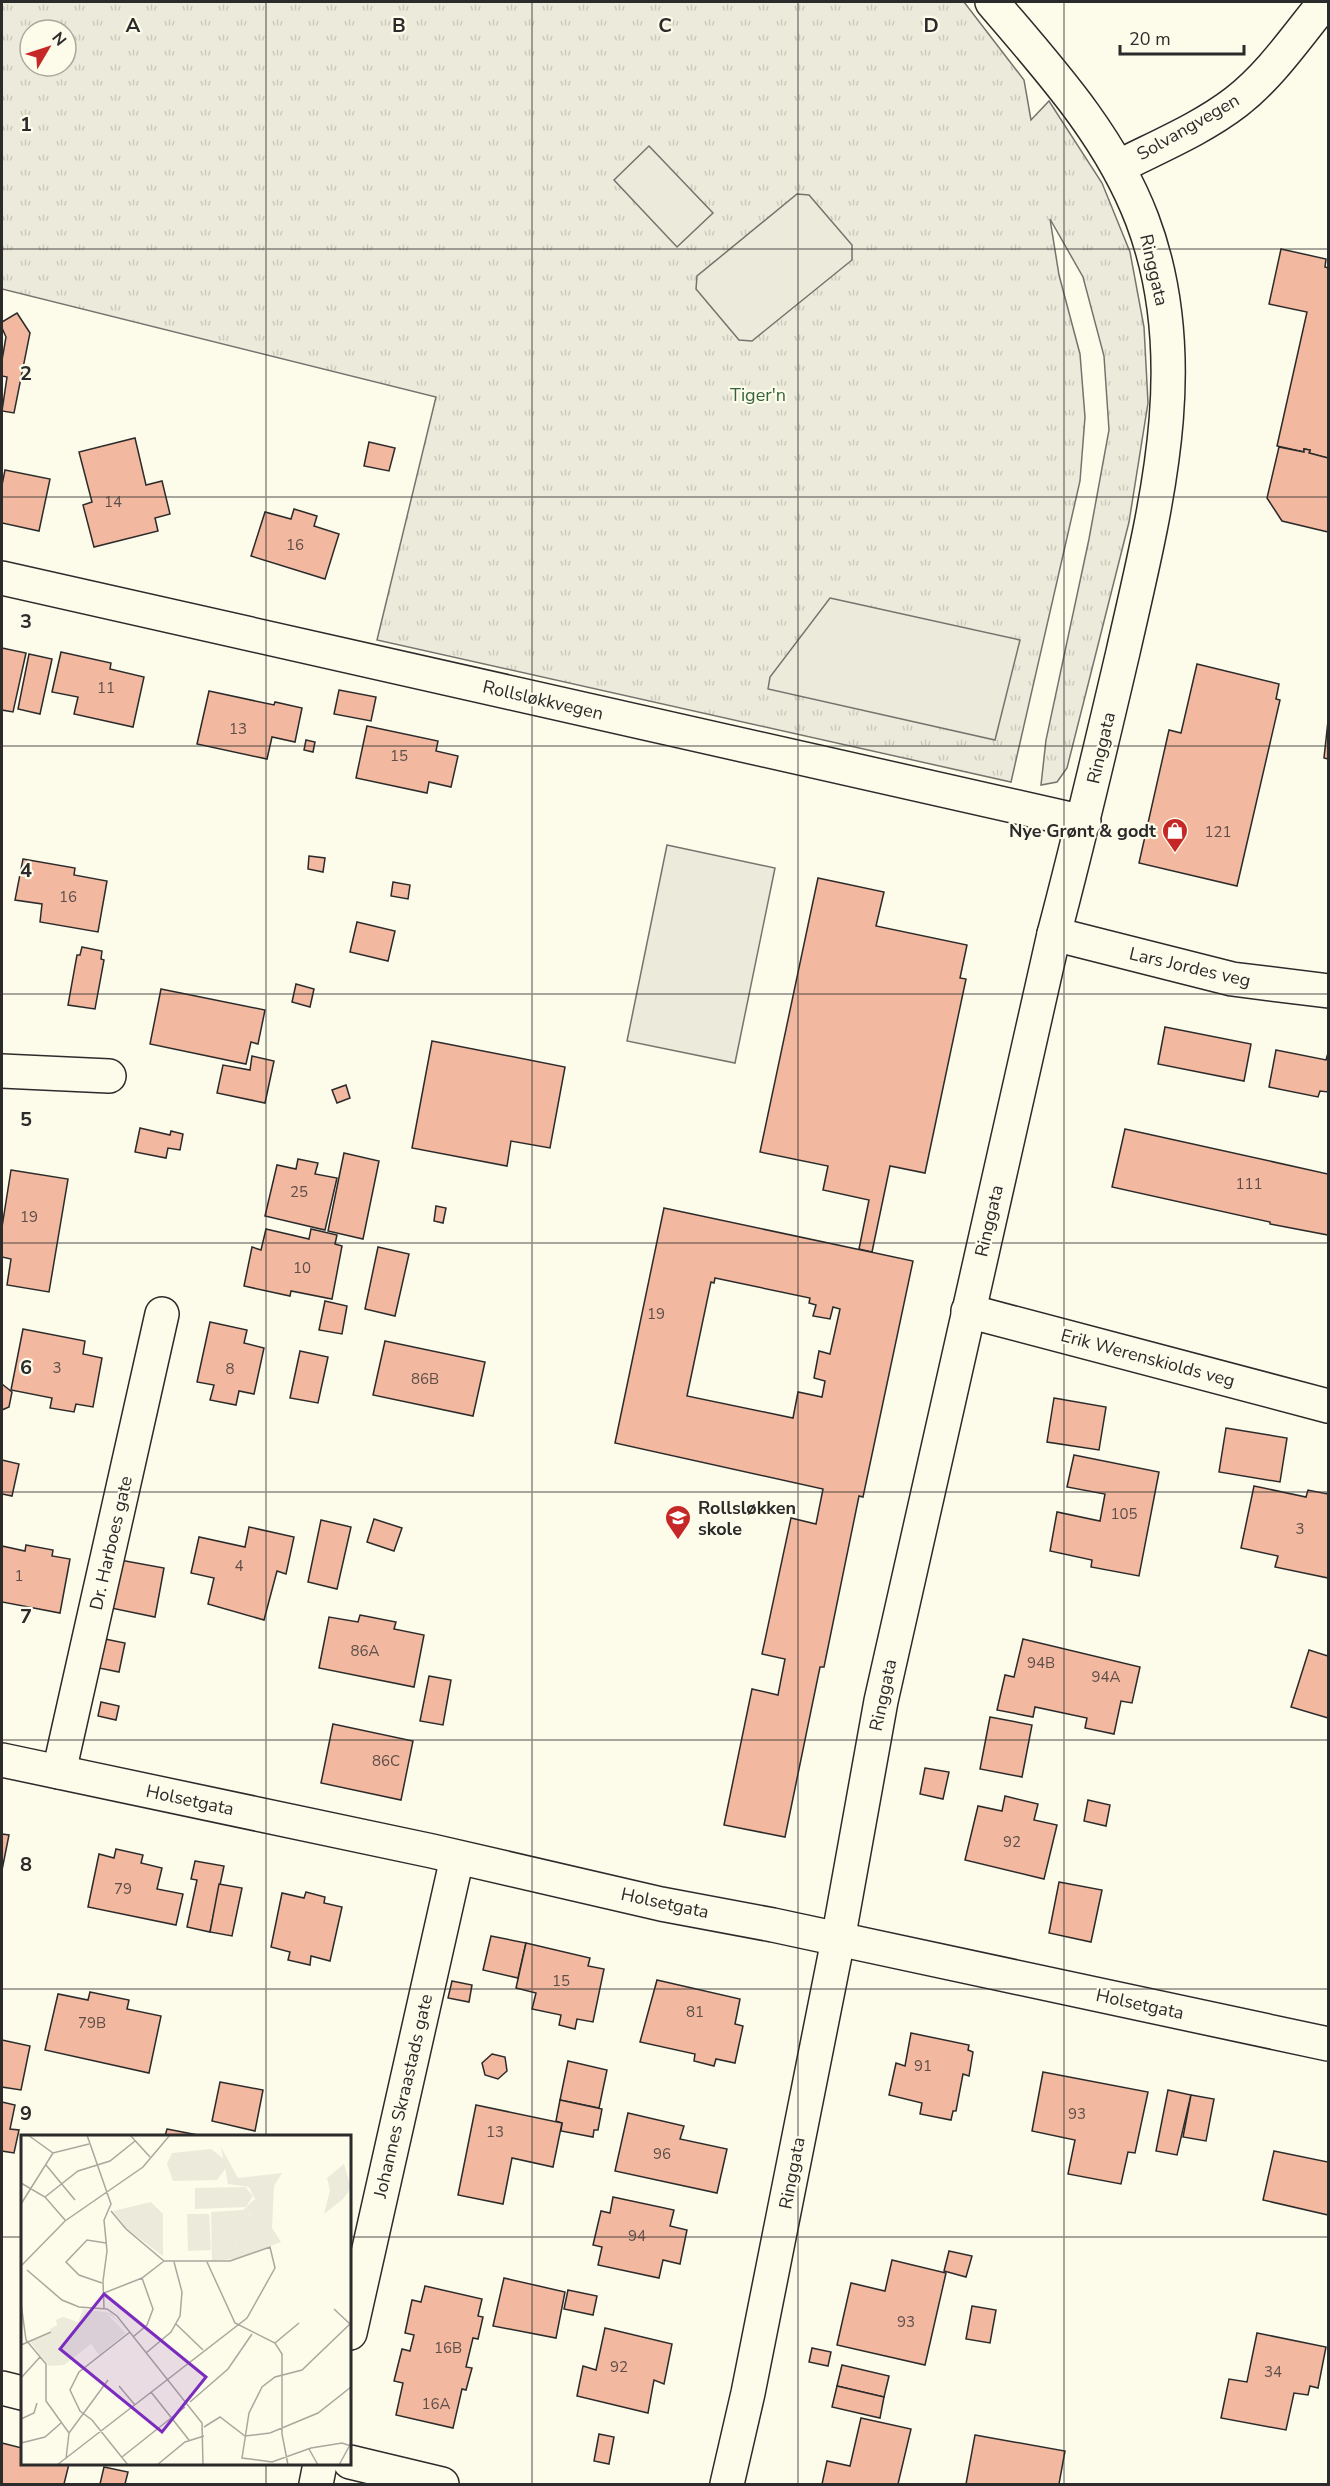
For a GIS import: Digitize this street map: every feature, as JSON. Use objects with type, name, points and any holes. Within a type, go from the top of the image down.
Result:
[{"type":"street","name":"Ringgata","points":[[727,2484],[750,2381],[838,1940],[881,1701],[1054,934],[1084,822],[1148,538],[1165,443],[1169,359],[1166,327],[1153,251],[1141,217],[1118,167],[1091,123],[1057,78],[992,2]]},
{"type":"street","name":"Solvangvegen","points":[[1118,167],[1192,129],[1234,103],[1272,68],[1325,2]]},
{"type":"street","name":"Rollsløkkvegen","points":[[2,578],[1084,822]]},
{"type":"street","name":"Lars Jordes veg","points":[[1054,934],[1232,979],[1329,991]]},
{"type":"street","points":[[2,1071],[109,1076]]},
{"type":"street","name":"Erik Werenskiolds veg","points":[[968,1311],[1329,1406]]},
{"type":"street","name":"Dr. Harboes gate","points":[[59,1772],[162,1314]]},
{"type":"street","name":"Holsetgata","points":[[2,1760],[661,1904],[1329,2044]]},
{"type":"street","name":"Johannes Skraastads gate","points":[[351,2329],[457,1858]]},
{"type":"street","points":[[2,2388],[21,2392]]},
{"type":"street","points":[[351,2462],[442,2484]]},
{"type":"street","points":[[316,2484],[320,2465]]},
{"type":"green space","name":"Tiger'n","points":[[2,2],[964,2],[1024,80],[1031,120],[1049,101],[1102,183],[1130,252],[1144,327],[1148,403],[1129,522],[1067,768],[1057,782],[1041,785],[1046,740],[1089,539],[1109,430],[1104,356],[1083,277],[1050,219],[1059,275],[1080,354],[1085,417],[1080,481],[1011,782],[377,640],[436,397],[2,289]]},
{"type":"green space","points":[[649,146],[713,213],[677,247],[614,180]]},
{"type":"green space","points":[[797,194],[809,195],[852,245],[852,260],[752,341],[739,340],[696,289],[697,276]]},
{"type":"green space","points":[[667,845],[775,868],[735,1063],[627,1041]]},
{"type":"shaded area","points":[[830,598],[1020,640],[995,740],[768,689],[770,677]]},
{"type":"building","points":[[1281,249],[1326,259],[1325,267],[1328,268],[1328,458],[1309,453],[1310,450],[1304,449],[1304,452],[1277,446],[1307,312],[1269,304]]},
{"type":"building","points":[[17,313],[30,333],[14,413],[2,411],[7,377],[2,376],[6,337],[2,322]]},
{"type":"building","points":[[135,438],[146,485],[162,481],[170,514],[155,518],[158,531],[94,547],[83,505],[92,502],[79,452]]},
{"type":"building","points":[[369,442],[395,448],[389,471],[364,466]]},
{"type":"building","points":[[1279,447],[1304,452],[1304,449],[1310,450],[1309,453],[1328,458],[1328,532],[1282,521],[1267,498]]},
{"type":"building","points":[[5,470],[50,479],[39,531],[2,523],[2,485]]},
{"type":"building","points":[[294,509],[317,516],[314,526],[339,534],[325,579],[251,556],[265,512],[291,519]]},
{"type":"building","points":[[2,648],[26,653],[13,712],[2,710]]},
{"type":"building","points":[[61,652],[111,663],[110,669],[144,677],[133,727],[74,714],[78,697],[52,692]]},
{"type":"building","points":[[29,654],[52,659],[40,714],[18,709]]},
{"type":"building","points":[[1197,664],[1279,684],[1276,699],[1280,700],[1237,886],[1139,863],[1169,730],[1181,733]]},
{"type":"building","points":[[339,690],[376,697],[371,721],[334,714]]},
{"type":"building","points":[[209,691],[274,705],[275,702],[302,708],[295,742],[272,737],[267,759],[197,744]]},
{"type":"building","points":[[1328,721],[1328,759],[1324,758]]},
{"type":"building","points":[[367,726],[438,741],[436,751],[458,756],[451,787],[429,782],[427,793],[356,778]]},
{"type":"building","points":[[306,740],[315,742],[313,752],[304,750]]},
{"type":"building","points":[[309,856],[325,858],[323,872],[308,869]]},
{"type":"building","points":[[23,859],[75,868],[74,875],[107,881],[98,932],[40,922],[42,904],[15,900]]},
{"type":"building","points":[[818,878],[884,892],[876,926],[967,945],[960,978],[966,979],[925,1173],[890,1166],[872,1252],[859,1249],[869,1200],[823,1190],[828,1166],[760,1152]]},
{"type":"building","points":[[393,882],[410,885],[408,899],[391,896]]},
{"type":"building","points":[[357,922],[395,931],[388,961],[350,952]]},
{"type":"building","points":[[82,947],[102,951],[101,959],[104,960],[95,1009],[68,1005],[77,955],[80,955]]},
{"type":"building","points":[[296,984],[314,989],[310,1007],[292,1002]]},
{"type":"building","points":[[161,989],[265,1010],[258,1044],[251,1042],[246,1064],[150,1044]]},
{"type":"building","points":[[1165,1027],[1251,1044],[1244,1081],[1158,1064]]},
{"type":"building","points":[[432,1041],[565,1067],[550,1148],[511,1141],[507,1166],[412,1148]]},
{"type":"building","points":[[1276,1050],[1326,1060],[1328,1053],[1328,1092],[1320,1091],[1318,1097],[1269,1087]]},
{"type":"building","points":[[252,1056],[274,1061],[265,1103],[217,1093],[223,1065],[250,1070]]},
{"type":"building","points":[[346,1085],[350,1098],[337,1103],[332,1090]]},
{"type":"building","points":[[140,1128],[170,1135],[171,1131],[183,1134],[180,1150],[168,1148],[166,1158],[135,1152]]},
{"type":"building","points":[[1125,1129],[1328,1174],[1328,1235],[1270,1224],[1270,1222],[1112,1187]]},
{"type":"building","points":[[344,1153],[379,1161],[363,1239],[328,1231]]},
{"type":"building","points":[[298,1159],[318,1163],[315,1174],[337,1178],[325,1230],[265,1216],[277,1165],[296,1169]]},
{"type":"building","points":[[11,1170],[68,1179],[49,1292],[7,1285],[11,1259],[2,1257],[2,1227]]},
{"type":"building","points":[[436,1206],[446,1208],[443,1223],[434,1221]]},
{"type":"building","points":[[664,1208],[913,1261],[863,1497],[859,1496],[824,1667],[820,1667],[785,1837],[724,1825],[752,1689],[778,1695],[785,1659],[762,1654],[791,1518],[816,1524],[823,1489],[615,1443]],"holes":[[[715,1278],[810,1298],[809,1303],[816,1305],[813,1316],[830,1319],[833,1307],[840,1309],[830,1354],[819,1351],[814,1378],[825,1381],[822,1397],[798,1392],[793,1418],[687,1396],[711,1282],[714,1283]]]},
{"type":"building","points":[[266,1229],[309,1239],[311,1229],[337,1235],[335,1244],[342,1246],[332,1299],[291,1291],[290,1296],[244,1286],[252,1247],[261,1250]]},
{"type":"building","points":[[378,1247],[409,1254],[395,1316],[365,1309]]},
{"type":"building","points":[[325,1301],[347,1306],[342,1334],[319,1330]]},
{"type":"building","points":[[210,1322],[247,1330],[244,1343],[264,1348],[254,1394],[239,1391],[236,1405],[210,1400],[214,1385],[197,1382]]},
{"type":"building","points":[[23,1329],[85,1341],[83,1354],[102,1358],[93,1407],[76,1404],[74,1412],[50,1408],[52,1398],[11,1390]]},
{"type":"building","points":[[385,1341],[485,1362],[473,1416],[373,1395]]},
{"type":"building","points":[[300,1351],[328,1357],[318,1403],[290,1398]]},
{"type":"building","points":[[2,1384],[12,1392],[9,1407],[2,1410]]},
{"type":"building","points":[[1054,1398],[1106,1407],[1099,1450],[1047,1442]]},
{"type":"building","points":[[1226,1428],[1287,1438],[1280,1482],[1219,1472]]},
{"type":"building","points":[[1074,1455],[1159,1472],[1139,1576],[1091,1567],[1092,1560],[1050,1551],[1057,1512],[1100,1521],[1105,1494],[1067,1487]]},
{"type":"building","points":[[2,1460],[19,1464],[12,1496],[2,1494]]},
{"type":"building","points":[[1254,1486],[1306,1497],[1308,1490],[1328,1494],[1328,1578],[1275,1567],[1278,1556],[1241,1548]]},
{"type":"building","points":[[374,1519],[402,1528],[394,1551],[367,1542]]},
{"type":"building","points":[[321,1520],[351,1527],[337,1589],[308,1582]]},
{"type":"building","points":[[249,1527],[294,1537],[286,1574],[277,1571],[264,1620],[208,1604],[214,1578],[191,1573],[199,1537],[245,1547]]},
{"type":"building","points":[[26,1545],[53,1550],[52,1556],[70,1559],[60,1613],[2,1602],[2,1546],[25,1551]]},
{"type":"building","points":[[120,1560],[164,1568],[155,1617],[111,1608]]},
{"type":"building","points":[[360,1615],[396,1622],[394,1629],[424,1635],[414,1687],[319,1668],[329,1617],[358,1622]]},
{"type":"building","points":[[105,1639],[125,1643],[119,1672],[99,1668]]},
{"type":"building","points":[[1023,1639],[1140,1667],[1132,1703],[1121,1701],[1114,1734],[1085,1728],[1087,1718],[1035,1707],[1033,1717],[997,1710],[1005,1675],[1014,1677]]},
{"type":"building","points":[[1309,1650],[1328,1656],[1328,1718],[1291,1707]]},
{"type":"building","points":[[429,1676],[451,1680],[443,1725],[420,1721]]},
{"type":"building","points":[[101,1702],[119,1706],[116,1720],[98,1716]]},
{"type":"building","points":[[990,1717],[1032,1725],[1022,1777],[980,1769]]},
{"type":"building","points":[[333,1724],[413,1741],[401,1800],[321,1783]]},
{"type":"building","points":[[925,1768],[949,1772],[943,1799],[920,1794]]},
{"type":"building","points":[[1005,1796],[1038,1804],[1034,1820],[1057,1825],[1044,1879],[965,1860],[978,1806],[1002,1811]]},
{"type":"building","points":[[1088,1800],[1110,1805],[1106,1826],[1084,1821]]},
{"type":"building","points":[[2,1834],[9,1835],[2,1870]]},
{"type":"building","points":[[116,1849],[143,1855],[141,1863],[162,1868],[157,1889],[183,1894],[176,1925],[88,1907],[99,1854],[114,1858]]},
{"type":"building","points":[[195,1861],[224,1866],[210,1932],[187,1927],[197,1880],[191,1879]]},
{"type":"building","points":[[1059,1882],[1102,1890],[1091,1942],[1049,1933]]},
{"type":"building","points":[[219,1884],[242,1888],[232,1936],[210,1932]]},
{"type":"building","points":[[306,1892],[325,1897],[324,1903],[342,1907],[330,1961],[311,1956],[310,1965],[288,1960],[290,1952],[271,1947],[282,1893],[304,1898]]},
{"type":"building","points":[[491,1936],[526,1943],[518,1978],[483,1970]]},
{"type":"building","points":[[526,1943],[590,1958],[588,1966],[604,1969],[593,2022],[577,2019],[575,2029],[559,2025],[561,2015],[532,2009],[536,1993],[516,1988]]},
{"type":"building","points":[[657,1980],[740,1999],[735,2024],[743,2026],[735,2063],[716,2059],[714,2066],[694,2061],[695,2054],[640,2042]]},
{"type":"building","points":[[452,1981],[472,1985],[469,2002],[448,1998]]},
{"type":"building","points":[[90,1992],[129,2000],[127,2009],[161,2016],[149,2073],[45,2050],[58,1994],[88,2000]]},
{"type":"building","points":[[911,2033],[969,2045],[968,2050],[973,2052],[969,2076],[963,2074],[956,2111],[953,2111],[951,2120],[920,2114],[922,2103],[889,2095],[896,2063],[905,2066]]},
{"type":"building","points":[[2,2040],[30,2046],[21,2090],[2,2087]]},
{"type":"building","points":[[492,2054],[505,2057],[507,2071],[498,2079],[485,2075],[482,2063]]},
{"type":"building","points":[[568,2061],[607,2070],[599,2108],[560,2100]]},
{"type":"building","points":[[1043,2072],[1148,2092],[1135,2153],[1128,2152],[1121,2184],[1068,2174],[1075,2140],[1032,2131]]},
{"type":"building","points":[[220,2082],[263,2090],[255,2131],[212,2121]]},
{"type":"building","points":[[1168,2090],[1191,2095],[1177,2155],[1156,2151]]},
{"type":"building","points":[[1191,2095],[1214,2099],[1206,2141],[1183,2137]]},
{"type":"building","points":[[560,2100],[602,2109],[598,2130],[594,2130],[593,2137],[561,2131],[562,2123],[556,2121]]},
{"type":"building","points":[[2,2102],[15,2105],[10,2129],[19,2130],[14,2153],[2,2151]]},
{"type":"building","points":[[476,2105],[562,2123],[553,2167],[512,2158],[503,2204],[458,2195]]},
{"type":"building","points":[[628,2113],[684,2126],[680,2139],[727,2149],[717,2193],[615,2171]]},
{"type":"building","points":[[167,2129],[198,2135],[165,2135]]},
{"type":"building","points":[[1274,2151],[1328,2162],[1328,2215],[1263,2200]]},
{"type":"building","points":[[613,2197],[674,2210],[670,2226],[687,2230],[680,2264],[663,2260],[659,2278],[598,2265],[602,2247],[593,2245],[601,2211],[610,2213]]},
{"type":"building","points":[[949,2251],[972,2256],[966,2277],[944,2271]]},
{"type":"building","points":[[892,2260],[946,2273],[925,2365],[837,2345],[851,2283],[885,2291]]},
{"type":"building","points":[[504,2278],[565,2292],[556,2338],[493,2326]]},
{"type":"building","points":[[425,2286],[482,2299],[478,2316],[483,2317],[478,2339],[473,2338],[466,2367],[472,2368],[466,2390],[462,2389],[453,2428],[396,2415],[403,2383],[394,2381],[402,2349],[410,2351],[414,2335],[405,2333],[412,2300],[421,2302]]},
{"type":"building","points":[[568,2290],[597,2296],[593,2315],[564,2309]]},
{"type":"building","points":[[972,2306],[996,2310],[990,2343],[966,2339]]},
{"type":"building","points":[[605,2328],[672,2344],[664,2384],[654,2380],[648,2413],[577,2396],[583,2366],[596,2370]]},
{"type":"building","points":[[1257,2333],[1326,2347],[1318,2388],[1310,2386],[1308,2395],[1294,2393],[1286,2430],[1221,2418],[1229,2379],[1247,2382]]},
{"type":"building","points":[[812,2348],[831,2352],[828,2366],[809,2362]]},
{"type":"building","points":[[842,2365],[889,2376],[884,2397],[837,2386]]},
{"type":"building","points":[[837,2386],[884,2397],[880,2418],[832,2407]]},
{"type":"building","points":[[861,2418],[911,2429],[898,2484],[822,2484],[827,2461],[850,2466]]},
{"type":"building","points":[[599,2434],[614,2437],[609,2464],[594,2461]]},
{"type":"building","points":[[975,2435],[1065,2451],[1059,2484],[966,2484]]},
{"type":"building","points":[[2,2443],[21,2448],[21,2465],[69,2465],[64,2484],[2,2484]]},
{"type":"building","points":[[104,2467],[128,2472],[125,2484],[100,2484]]},
{"type":"place","name":"Nye Grønt & godt","points":[[1175,854]]},
{"type":"place","name":"Rollsløkken skole","points":[[678,1541]]}]
